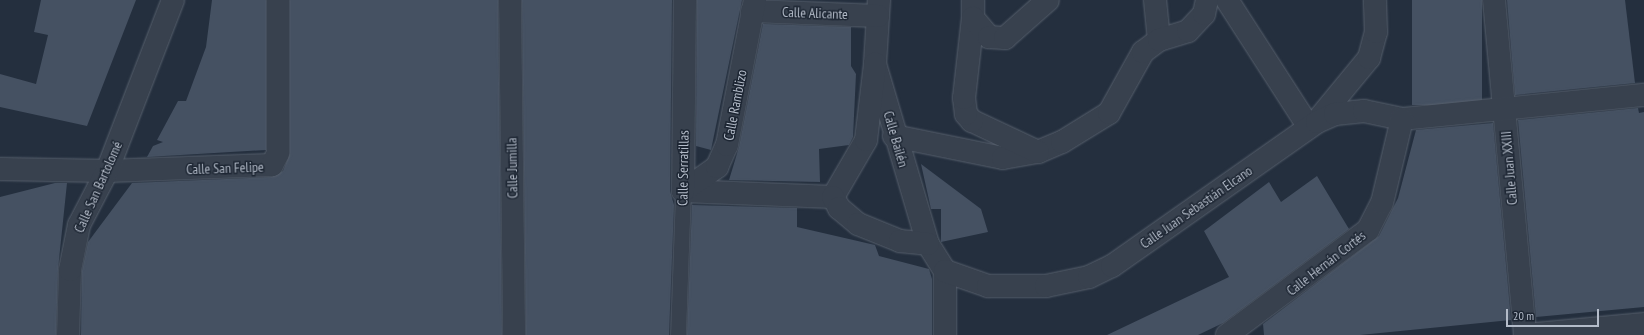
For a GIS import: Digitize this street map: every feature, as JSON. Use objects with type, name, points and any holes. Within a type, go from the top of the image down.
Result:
[{"type":"street","name":"Calle San Bartolomé","points":[[68,335],[70,270],[78,225],[107,171],[173,0]]},
{"type":"street","name":"Calle San Felipe","points":[[107,171],[261,168],[276,163],[278,0]]},
{"type":"street","name":"Calle Jumilla","points":[[510,0],[514,335]]},
{"type":"street","name":"Calle Serratillas","points":[[683,191],[685,0]]},
{"type":"street","points":[[973,9],[989,37],[1005,38],[1048,0]]},
{"type":"street","points":[[1155,0],[1159,40]]},
{"type":"street","points":[[894,136],[975,155],[1003,158],[1038,152],[1077,135],[1106,116],[1117,103],[1143,52],[1159,40],[1188,31],[1204,14],[1207,0]]},
{"type":"street","points":[[1226,0],[1313,124],[1368,58],[1376,32],[1375,0]]},
{"type":"street","name":"Calle Juan XXIII","points":[[1494,0],[1526,335]]},
{"type":"street","name":"Calle Ramblizo","points":[[683,191],[717,167],[727,145],[754,6]]},
{"type":"street","name":"Calle Alicante","points":[[754,6],[878,8]]},
{"type":"street","name":"Calle Bailén","points":[[878,8],[876,64],[894,136],[928,244],[945,271]]},
{"type":"street","points":[[973,9],[964,98],[966,114],[972,121],[1038,152]]},
{"type":"street","points":[[833,197],[866,140],[876,64]]},
{"type":"street","name":"Calle Juan Sebastián Elcano","points":[[945,271],[988,286],[1046,286],[1089,277],[1112,266],[1313,124],[1349,111],[1402,119],[1644,95]]},
{"type":"street","name":"Calle Hernán Cortés","points":[[1227,335],[1368,230],[1382,203],[1402,119]]},
{"type":"street","points":[[0,169],[107,171]]},
{"type":"street","points":[[683,191],[833,197]]},
{"type":"street","points":[[833,197],[839,208],[858,224],[900,241],[928,244]]},
{"type":"street","points":[[945,271],[946,335]]},
{"type":"street","points":[[1526,335],[1644,324]]},
{"type":"lane","name":"Calle Serratillas","points":[[678,335],[683,191]]},
{"type":"building","points":[[41,0],[136,0],[87,126],[0,107],[0,74],[36,84],[48,35],[34,32]]},
{"type":"building","points":[[212,0],[266,0],[266,150],[147,157],[153,146],[163,142],[157,140],[178,101],[186,101],[206,47]]},
{"type":"building","points":[[290,0],[498,0],[502,335],[81,335],[82,271],[88,242],[132,183],[272,177],[283,171],[290,153]]},
{"type":"building","points":[[522,0],[672,0],[670,191],[674,205],[669,335],[526,335]]},
{"type":"building","points":[[697,0],[742,0],[711,150],[696,146]]},
{"type":"building","points":[[1412,0],[1482,0],[1482,105],[1412,105]]},
{"type":"building","points":[[1507,0],[1625,0],[1635,83],[1515,95]]},
{"type":"building","points":[[763,24],[851,27],[851,66],[856,74],[853,137],[849,145],[819,149],[820,182],[729,180],[739,147]]},
{"type":"building","points":[[1638,108],[1639,113],[1644,112],[1644,307],[1536,317],[1518,120]]},
{"type":"building","points":[[1493,123],[1511,320],[1360,335],[1264,335],[1263,324],[1379,236],[1398,198],[1416,130]]},
{"type":"building","points":[[921,164],[981,209],[988,232],[941,242],[941,209],[931,209]]},
{"type":"building","points":[[1317,176],[1349,229],[1223,323],[1198,335],[1107,335],[1229,277],[1204,231],[1269,182],[1281,202]]},
{"type":"building","points":[[55,183],[67,183],[58,269],[56,335],[0,335],[0,197]]},
{"type":"building","points":[[692,205],[797,208],[797,227],[875,245],[879,256],[929,269],[932,279],[932,335],[687,335]]}]
